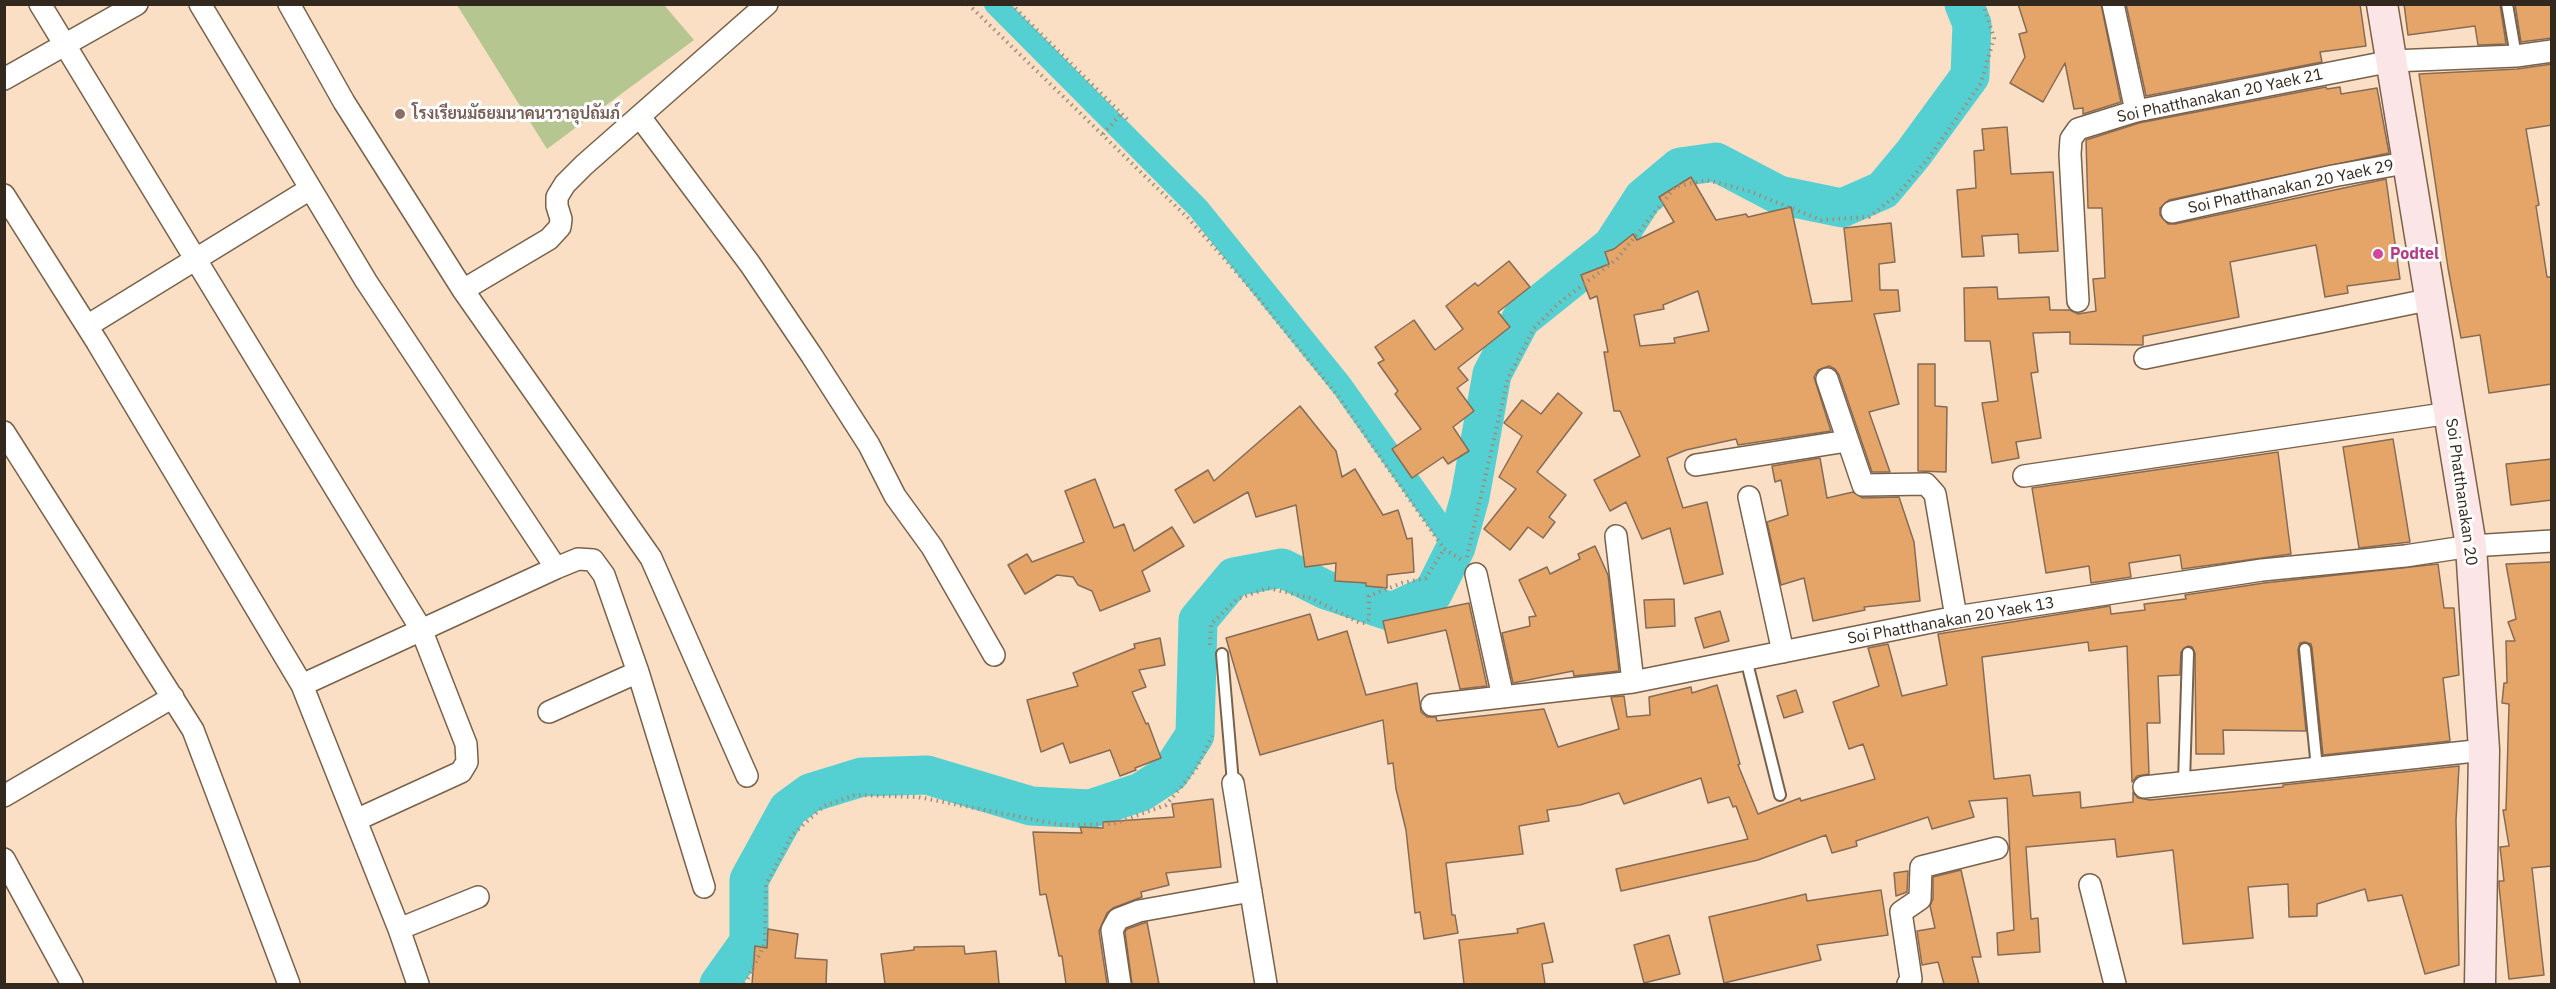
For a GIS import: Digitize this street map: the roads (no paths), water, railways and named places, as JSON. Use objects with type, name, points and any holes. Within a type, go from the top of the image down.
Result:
[{"type":"street","points":[[40,4],[197,258],[421,629],[466,744],[467,762],[460,772],[356,820]]},
{"type":"street","points":[[4,79],[137,4]]},
{"type":"street","points":[[200,4],[366,281],[556,568]]},
{"type":"street","points":[[289,4],[344,102],[463,290],[651,558],[747,776]]},
{"type":"street","points":[[463,290],[549,239],[560,227],[557,197],[565,184],[767,4]]},
{"type":"street","points":[[2114,4],[2136,111]]},
{"type":"street","name":"Soi Phatthanakan 20","points":[[2382,4],[2410,162],[2471,546],[2484,750],[2480,984]]},
{"type":"street","name":"Soi Phatthanakan 20 Yaek 21","points":[[2078,300],[2071,139],[2078,129],[2136,111],[2392,61],[2516,56],[2552,51]]},
{"type":"street","points":[[640,117],[750,264],[812,356],[870,445],[895,496],[932,548],[994,654]]},
{"type":"street","name":"Soi Phatthanakan 20 Yaek 29","points":[[2172,212],[2333,176],[2410,162]]},
{"type":"street","points":[[87,326],[310,189]]},
{"type":"street","points":[[4,195],[87,326],[302,685],[399,929],[418,984]]},
{"type":"street","points":[[2145,358],[2432,299]]},
{"type":"street","points":[[1827,379],[1863,485],[1926,484],[1935,494],[1956,617]]},
{"type":"street","points":[[2024,476],[2450,414]]},
{"type":"street","points":[[4,432],[194,730],[289,984]]},
{"type":"street","points":[[1696,465],[1847,441]]},
{"type":"street","points":[[1749,497],[1783,652]]},
{"type":"street","points":[[1616,536],[1633,682]]},
{"type":"street","name":"Soi Phatthanakan 20 Yaek 13","points":[[1432,705],[1633,682],[1956,617],[2262,570],[2405,556],[2471,546],[2552,541]]},
{"type":"street","points":[[302,685],[556,568],[586,558],[600,567],[638,672],[704,887]]},
{"type":"street","points":[[1476,574],[1503,697]]},
{"type":"street","points":[[549,712],[638,672]]},
{"type":"street","points":[[4,796],[173,697]]},
{"type":"street","points":[[2144,787],[2484,750]]},
{"type":"street","points":[[1233,783],[1266,984]]},
{"type":"street","points":[[1908,984],[1911,979],[1901,912],[1920,899],[1921,867],[1997,848]]},
{"type":"street","points":[[4,859],[72,984]]},
{"type":"street","points":[[2091,885],[2115,984]]},
{"type":"street","points":[[1120,984],[1112,930],[1118,920],[1139,911],[1251,891]]},
{"type":"street","points":[[399,929],[478,897]]},
{"type":"lane","points":[[2507,4],[2516,56]]},
{"type":"lane","points":[[2305,648],[2317,768]]},
{"type":"lane","points":[[2184,783],[2188,652]]},
{"type":"lane","points":[[1222,654],[1233,783]]},
{"type":"lane","points":[[1746,659],[1780,795]]},
{"type":"waterway","points":[[995,4],[1198,208],[1342,386],[1456,547]]},
{"type":"waterway","points":[[719,984],[749,942],[749,880],[788,809],[810,793],[862,777],[927,775],[1031,806],[1090,809],[1141,792],[1170,773],[1195,735],[1198,620],[1234,577],[1282,568],[1326,590],[1392,612],[1433,593],[1456,547],[1470,497],[1492,374],[1521,319],[1612,246],[1643,198],[1680,167],[1716,162],[1779,195],[1842,208],[1883,190],[1913,154],[1970,76],[1972,24],[1964,4]]},
{"type":"place","name":"โรงเรียนมัธยมนาคนาวาอุปถัมภ์","points":[[400,114]]},
{"type":"place","name":"Podtel","points":[[2378,254]]}]
